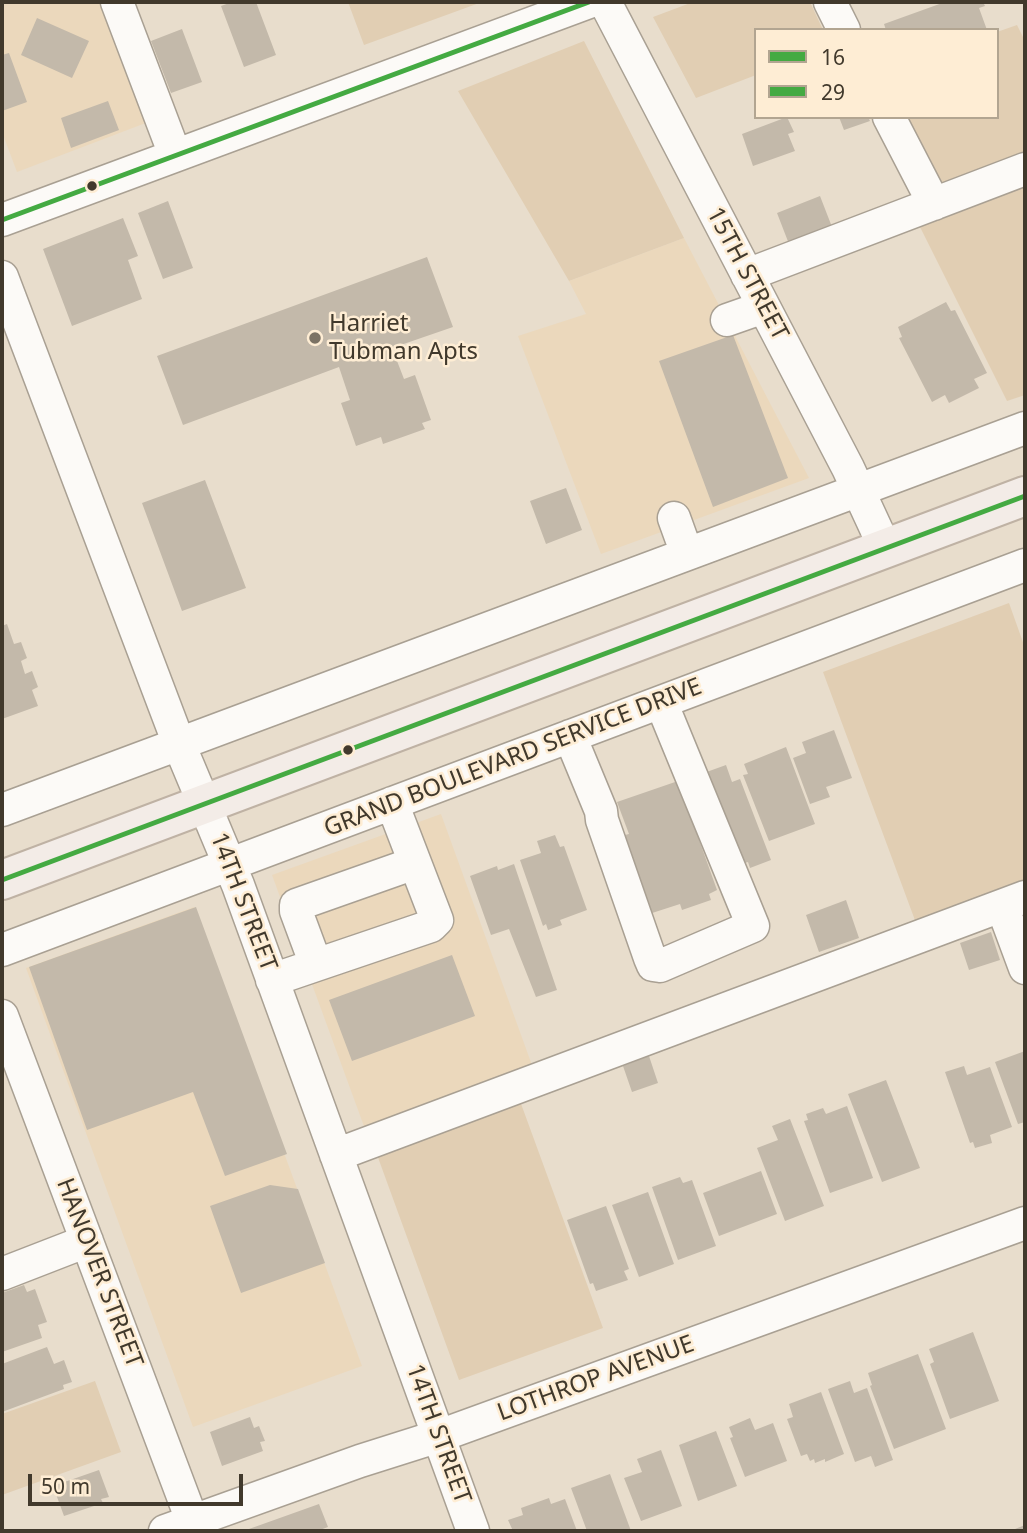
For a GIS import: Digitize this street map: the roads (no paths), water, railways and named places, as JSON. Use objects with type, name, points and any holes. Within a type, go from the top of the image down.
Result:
[{"type":"main road","points":[[2,880],[1025,496]]},
{"type":"street","points":[[117,2],[175,155]]},
{"type":"street","points":[[2,220],[589,2]]},
{"type":"street","name":"15TH STREET","points":[[605,2],[859,490],[886,548]]},
{"type":"street","points":[[830,2],[843,28]]},
{"type":"street","points":[[890,119],[934,204]]},
{"type":"street","points":[[747,275],[1025,169]]},
{"type":"street","name":"14TH STREET","points":[[2,277],[179,744],[230,864],[473,1531]]},
{"type":"street","points":[[727,320],[764,307]]},
{"type":"street","points":[[2,810],[1025,428]]},
{"type":"street","points":[[674,518],[687,554]]},
{"type":"street","name":"GRAND BOULEVARD SERVICE DRIVE","points":[[2,950],[1025,565]]},
{"type":"street","points":[[570,736],[601,811],[601,820],[650,958],[653,965],[660,966],[753,926],[661,702]]},
{"type":"street","points":[[272,980],[431,926],[437,920],[392,803]]},
{"type":"street","points":[[316,965],[296,905],[415,863]]},
{"type":"street","points":[[336,1155],[1014,902],[1025,968]]},
{"type":"street","name":"HANOVER STREET","points":[[2,1016],[87,1241],[184,1528]]},
{"type":"street","name":"LOTHROP AVENUE","points":[[184,1528],[360,1461],[439,1436],[1025,1223]]},
{"type":"street","points":[[2,1274],[87,1241]]},
{"type":"place","name":"Harriet Tubman Apts","points":[[315,338]]}]
